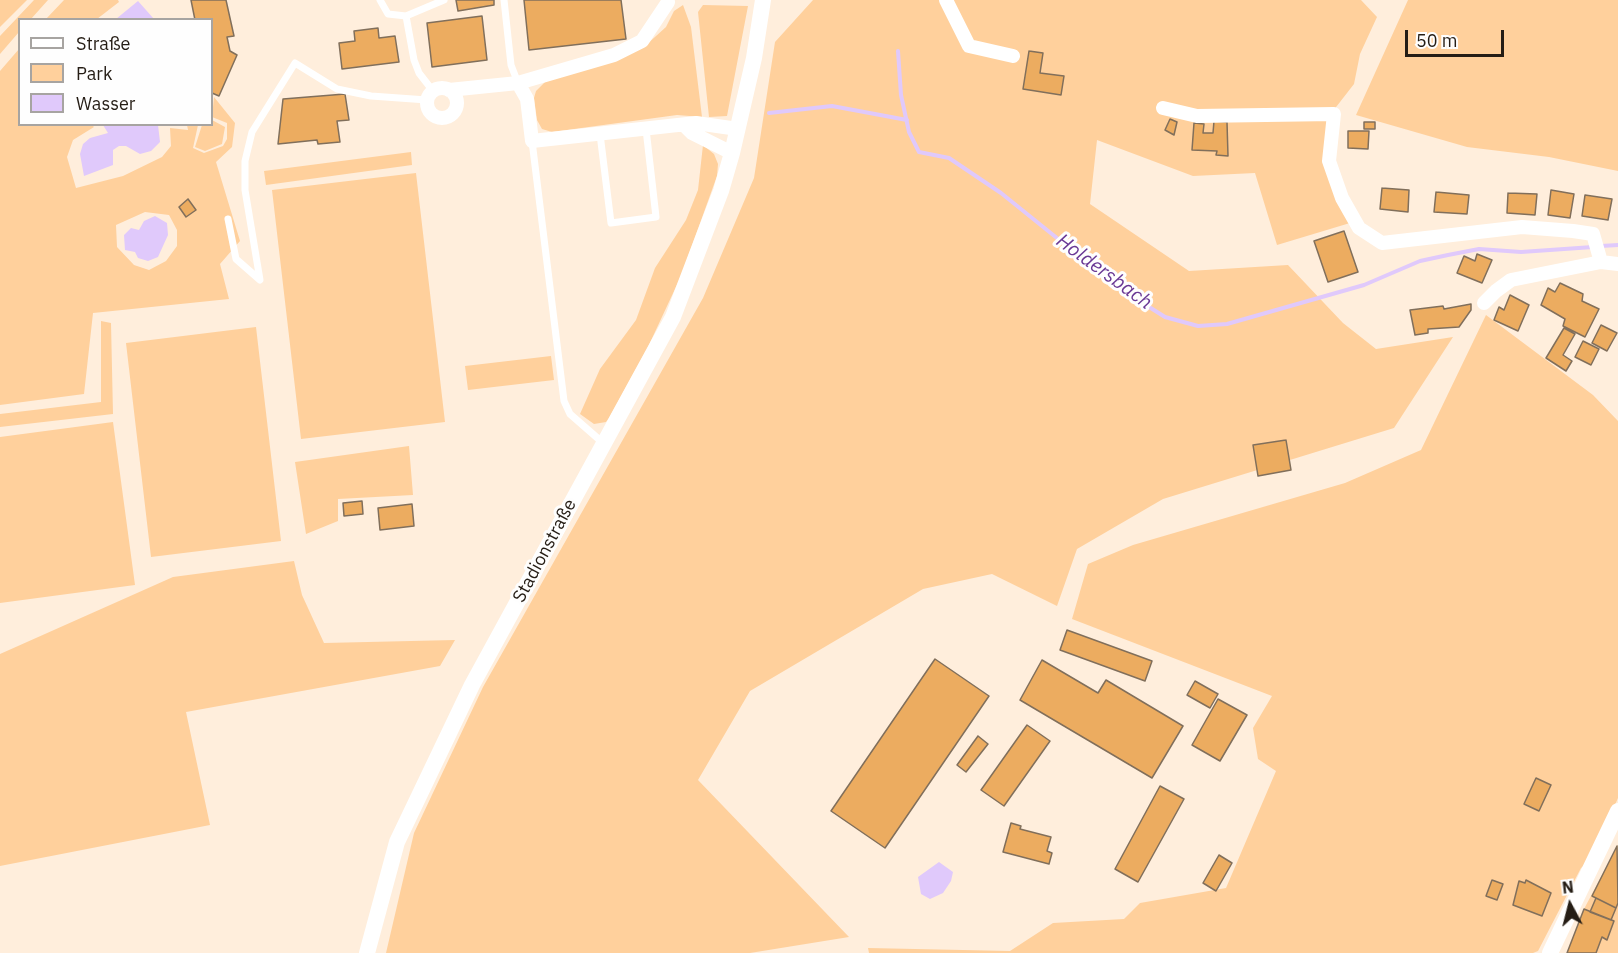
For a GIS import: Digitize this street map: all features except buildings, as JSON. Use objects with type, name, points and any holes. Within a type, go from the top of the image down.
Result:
[{"type":"street","name":"Stadionstraße","points":[[367,953],[398,842],[472,685],[602,442],[674,317],[721,190],[732,153],[754,58],[763,0]]},
{"type":"street","points":[[946,0],[969,46],[1013,56]]},
{"type":"street","points":[[449,90],[456,99],[454,110],[451,114],[440,117],[434,115],[427,106],[430,96],[438,88],[449,90],[518,83],[614,55],[642,41],[668,2]]},
{"type":"street","points":[[518,83],[527,99],[532,141],[696,123],[738,129]]},
{"type":"street","points":[[1163,108],[1197,116],[1335,114],[1329,161],[1342,198],[1359,228],[1382,243],[1522,227],[1593,234],[1598,252],[1618,264]]},
{"type":"street","points":[[684,125],[692,133],[732,153]]},
{"type":"street","points":[[1484,303],[1511,280],[1598,252]]},
{"type":"street","points":[[1550,953],[1618,811]]},
{"type":"lane","points":[[380,0],[388,14],[406,16],[444,0]]},
{"type":"lane","points":[[504,0],[511,64],[518,83]]},
{"type":"lane","points":[[228,219],[236,260],[260,280],[245,190],[245,161],[252,132],[295,63],[336,89],[371,96],[430,96],[414,60],[406,16]]},
{"type":"lane","points":[[600,134],[611,223],[656,217],[646,129]]},
{"type":"lane","points":[[532,141],[564,401],[570,414],[602,442]]},
{"type":"green space","points":[[0,0],[27,0],[0,27]]},
{"type":"green space","points":[[34,0],[48,0],[32,18],[18,18],[18,33],[0,54],[0,36]]},
{"type":"green space","points":[[64,0],[118,0],[119,2],[98,18],[47,18]]},
{"type":"green space","points":[[813,0],[1361,0],[1377,17],[1360,54],[1354,84],[1333,111],[1326,163],[1350,223],[1277,245],[1255,173],[1193,176],[1097,140],[1090,204],[1189,271],[1288,265],[1343,323],[1376,349],[1453,337],[1394,428],[1163,499],[1077,549],[1057,606],[992,574],[923,589],[750,691],[698,780],[849,937],[750,953],[386,953],[414,833],[483,687],[703,298],[754,178],[775,42]]},
{"type":"green space","points":[[1408,0],[1618,0],[1618,171],[1549,157],[1467,147],[1356,115]]},
{"type":"green space","points":[[683,5],[691,27],[702,117],[677,115],[552,132],[542,129],[537,120],[534,98],[536,91],[546,81],[645,46],[666,27],[674,11]]},
{"type":"green space","points":[[703,5],[748,6],[727,116],[709,117],[698,12]]},
{"type":"green space","points":[[18,50],[18,126],[94,127],[73,140],[67,157],[76,188],[123,176],[162,157],[171,146],[170,128],[188,130],[187,126],[198,126],[193,148],[204,153],[223,146],[227,139],[227,123],[213,117],[214,97],[235,123],[232,147],[216,162],[240,241],[220,264],[229,299],[93,313],[84,394],[0,405],[0,71]],"holes":[[[145,212],[169,215],[177,230],[177,246],[166,261],[149,270],[134,265],[117,247],[116,225]]]},
{"type":"green space","points":[[213,121],[225,127],[222,144],[205,151],[195,147],[202,126],[213,126]]},
{"type":"green space","points":[[703,145],[714,154],[718,164],[717,176],[681,276],[648,347],[609,418],[606,422],[594,424],[580,414],[600,369],[636,320],[655,268],[686,220],[698,190]]},
{"type":"green space","points":[[411,152],[412,165],[266,185],[264,171]]},
{"type":"green space","points":[[416,173],[445,422],[301,439],[272,190]]},
{"type":"green space","points":[[1486,315],[1593,395],[1618,421],[1618,798],[1591,860],[1581,868],[1538,951],[1533,953],[869,953],[868,948],[1010,951],[1053,923],[1124,919],[1140,903],[1226,888],[1276,771],[1258,759],[1253,728],[1272,696],[1072,619],[1088,564],[1133,545],[1345,483],[1421,450]]},
{"type":"green space","points":[[101,321],[111,323],[113,414],[0,427],[0,414],[101,402]]},
{"type":"green space","points":[[256,327],[281,541],[151,557],[126,343]]},
{"type":"green space","points":[[551,356],[554,380],[468,390],[465,366]]},
{"type":"green space","points":[[113,422],[135,585],[0,603],[0,437]]},
{"type":"green space","points":[[409,446],[413,495],[338,499],[338,521],[306,534],[295,462]]},
{"type":"green space","points":[[294,561],[302,595],[324,643],[455,640],[440,666],[186,712],[210,825],[0,866],[0,654],[173,577]]},
{"type":"green space","points":[[1618,845],[1618,953],[1567,953],[1584,909]]},
{"type":"water","points":[[138,1],[153,18],[117,18]]},
{"type":"water","points":[[104,126],[158,126],[160,142],[151,151],[140,154],[126,146],[119,146],[113,150],[113,165],[84,176],[80,154],[83,144],[90,138],[108,133]]},
{"type":"water","points":[[155,216],[167,223],[168,235],[158,257],[148,261],[138,258],[135,252],[125,250],[124,235],[131,228],[139,230],[144,221]]},
{"type":"water","points":[[939,862],[953,872],[951,881],[943,893],[930,899],[921,894],[918,877]]},
{"type":"waterway","name":"Holdersbach","points":[[898,51],[901,95],[909,132],[919,152],[949,158],[1001,193],[1119,288],[1165,317],[1198,326],[1227,324],[1364,285],[1420,261],[1448,255],[1479,249],[1521,252],[1593,247]]},
{"type":"waterway","name":"Holdersbach","points":[[769,113],[832,106],[907,120]]},
{"type":"waterway","name":"Holdersbach","points":[[1601,246],[1618,245]]}]
